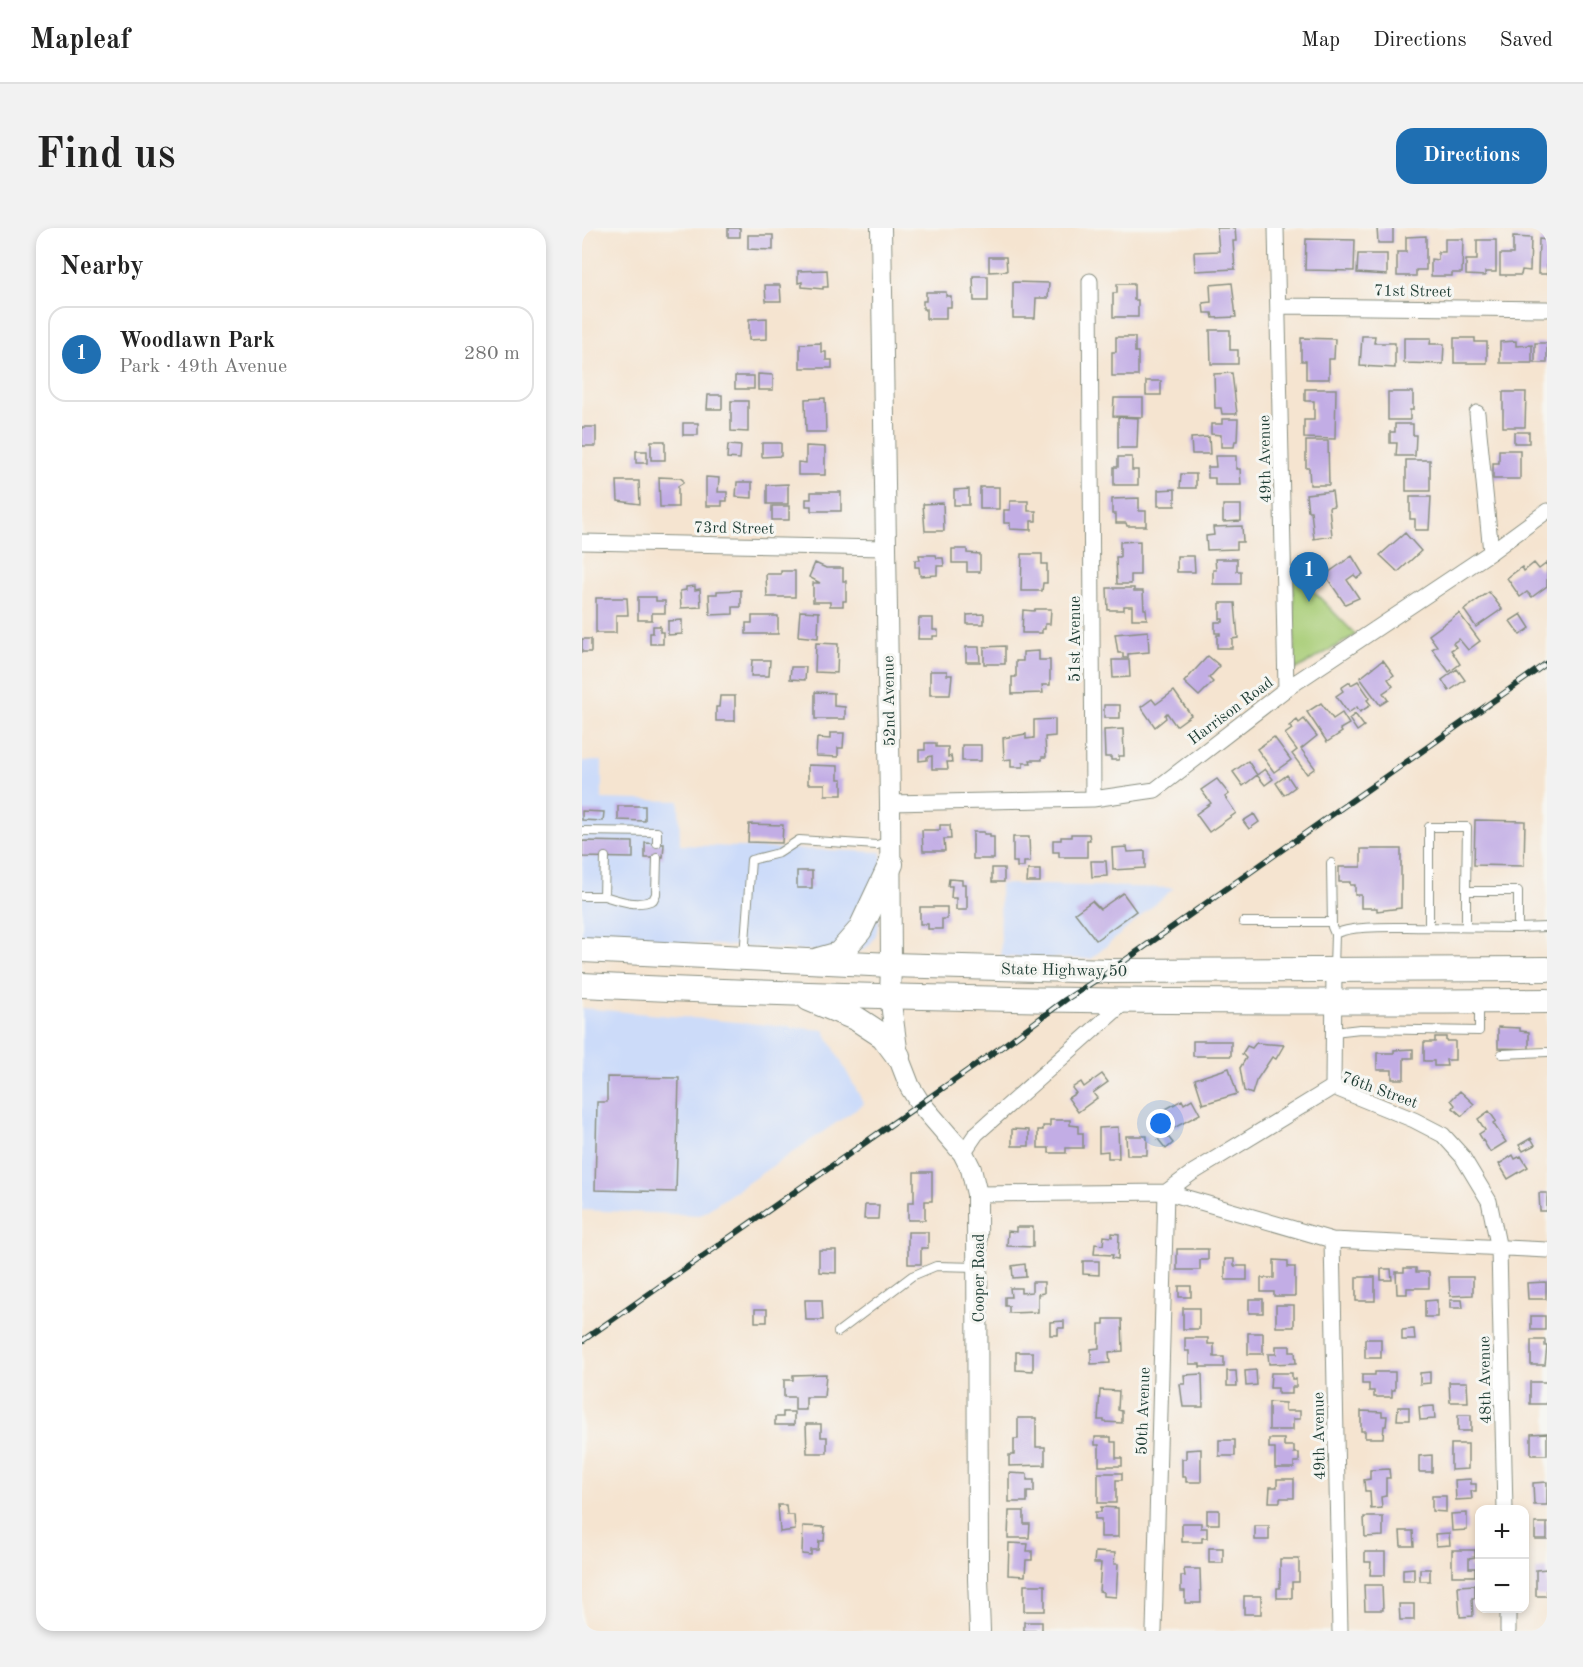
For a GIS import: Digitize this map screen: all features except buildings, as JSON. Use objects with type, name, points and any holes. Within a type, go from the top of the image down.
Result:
[{"type":"main road","points":[[816,961],[839,954],[860,930],[891,852]]},
{"type":"main road","name":"State Highway 50","points":[[582,950],[891,965],[1073,970],[1547,969]]},
{"type":"main road","points":[[696,990],[784,978],[877,981],[887,974],[891,965]]},
{"type":"main road","points":[[890,996],[898,988],[913,984],[1018,982],[1073,970]]},
{"type":"main road","name":"State Highway 50","points":[[582,985],[799,994],[1127,1000],[1547,1001]]},
{"type":"main road","points":[[799,994],[857,1019],[883,1036],[898,1056]]},
{"type":"street","name":"52nd Avenue","points":[[881,228],[891,852],[890,996],[898,1056],[910,1087],[920,1103],[963,1153]]},
{"type":"street","name":"49th Avenue","points":[[1276,228],[1286,690]]},
{"type":"street","name":"51st Avenue","points":[[1090,281],[1093,799]]},
{"type":"street","name":"71st Street","points":[[1279,306],[1547,309]]},
{"type":"street","points":[[1477,413],[1491,552]]},
{"type":"street","name":"Harrison Road","points":[[890,803],[1093,799],[1155,789],[1286,690],[1491,552],[1547,511]]},
{"type":"street","name":"73rd Street","points":[[582,542],[885,548]]},
{"type":"street","points":[[1333,1087],[1334,970]]},
{"type":"street","points":[[963,1153],[976,1134],[1127,1000]]},
{"type":"street","name":"76th Street","points":[[1166,1192],[1192,1173],[1333,1087],[1414,1120],[1443,1135],[1462,1156],[1489,1201],[1499,1249]]},
{"type":"street","name":"Cooper Road","points":[[963,1153],[971,1168],[977,1194],[980,1631]]},
{"type":"street","points":[[977,1194],[1166,1192],[1332,1240],[1547,1250]]},
{"type":"street","name":"50th Avenue","points":[[1154,1631],[1166,1192]]},
{"type":"street","name":"49th Avenue","points":[[1332,1240],[1340,1631]]},
{"type":"street","name":"48th Avenue","points":[[1499,1249],[1505,1505]]},
{"type":"street","points":[[1508,1613],[1508,1631]]},
{"type":"lane","points":[[1429,927],[1429,827],[1467,827],[1466,927]]},
{"type":"lane","points":[[582,831],[657,832],[657,843]]},
{"type":"lane","points":[[604,831],[604,842]]},
{"type":"lane","points":[[744,957],[752,860],[779,853],[799,840],[877,845],[891,852]]},
{"type":"lane","points":[[604,857],[604,896]]},
{"type":"lane","points":[[582,896],[604,896],[629,903],[646,903],[653,900],[656,894],[657,858]]},
{"type":"lane","points":[[1331,863],[1332,922],[1335,934],[1334,970]]},
{"type":"lane","points":[[1466,891],[1518,891],[1518,928]]},
{"type":"lane","points":[[1243,922],[1332,922]]},
{"type":"lane","points":[[1335,934],[1356,929],[1547,927]]},
{"type":"lane","points":[[1334,1032],[1360,1029],[1479,1030],[1479,1002]]},
{"type":"lane","points":[[1502,1054],[1547,1052]]},
{"type":"lane","points":[[838,1332],[912,1276],[936,1266],[979,1267]]},
{"type":"shaded area","points":[[582,761],[602,761],[602,799],[679,801],[680,845],[882,852],[879,920],[876,935],[870,945],[861,951],[844,953],[582,939]]},
{"type":"shaded area","points":[[1000,884],[1174,888],[1091,959],[1001,957]]},
{"type":"shaded area","points":[[582,1008],[824,1030],[864,1104],[700,1215],[582,1210]]},
{"type":"green space","points":[[1293,570],[1356,635],[1295,670]]},
{"type":"railway","points":[[582,1341],[1547,663]]},
{"type":"place","name":"Woodlawn Park","points":[[1309,602]]}]
